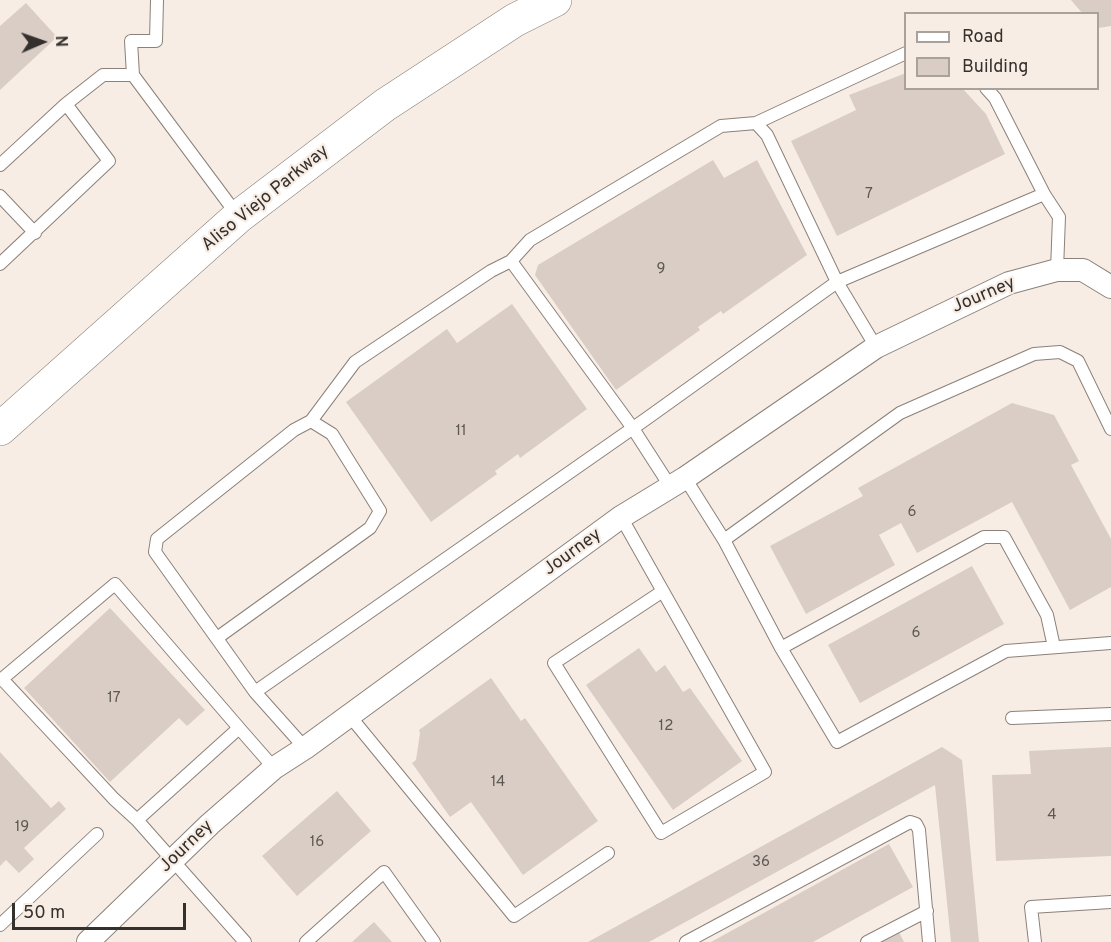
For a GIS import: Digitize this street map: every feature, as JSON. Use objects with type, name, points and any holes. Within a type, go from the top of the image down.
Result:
[{"type":"main road","name":"Aliso Viejo Parkway","points":[[0,429],[238,217],[385,105],[513,15],[555,0]]},
{"type":"street","name":"Journey","points":[[88,942],[210,824],[274,768],[305,748],[621,517],[678,482],[876,347],[1008,283],[1057,270],[1083,270],[1111,287]]},
{"type":"lane","points":[[157,0],[156,41],[131,41],[132,75],[238,217]]},
{"type":"lane","points":[[305,748],[255,692],[155,552],[157,539],[294,430],[311,420],[355,362],[491,271],[511,261],[530,240],[721,126],[756,123],[904,54]]},
{"type":"lane","points":[[0,165],[66,104],[103,75],[132,75]]},
{"type":"lane","points":[[988,90],[995,98],[1044,194],[1059,217],[1057,270]]},
{"type":"lane","points":[[0,264],[109,161],[66,104]]},
{"type":"lane","points":[[756,123],[767,135],[837,282],[876,347]]},
{"type":"lane","points":[[255,692],[837,282],[1044,194]]},
{"type":"lane","points":[[0,196],[35,233]]},
{"type":"lane","points":[[511,261],[632,427],[724,540],[781,648],[837,742],[1006,651],[1111,643]]},
{"type":"lane","points":[[724,540],[900,413],[1034,354],[1060,352],[1078,361],[1111,429]]},
{"type":"lane","points":[[217,638],[370,528],[380,511],[332,434],[311,420]]},
{"type":"lane","points":[[621,517],[663,591],[765,772],[661,833],[554,663],[663,591]]},
{"type":"lane","points":[[781,648],[984,537],[1004,537],[1047,615],[1054,647]]},
{"type":"lane","points":[[245,942],[136,820],[114,800],[2,679],[115,584],[274,768]]},
{"type":"lane","points":[[1012,718],[1111,714]]},
{"type":"lane","points":[[350,715],[514,916],[608,853]]},
{"type":"lane","points":[[136,820],[240,728]]},
{"type":"lane","points":[[686,942],[910,822],[916,824],[920,830],[929,942]]},
{"type":"lane","points":[[0,926],[97,834]]},
{"type":"lane","points":[[306,942],[384,872],[434,942]]},
{"type":"lane","points":[[1035,942],[1031,907],[1111,902]]},
{"type":"lane","points":[[867,942],[927,911]]},
{"type":"building","points":[[1071,0],[1111,0],[1111,26],[1099,28],[1099,12],[1081,12]]},
{"type":"building","points":[[26,3],[57,37],[0,90],[0,26]]},
{"type":"building","points":[[904,74],[904,90],[964,90],[986,114],[1005,154],[837,236],[791,141],[856,110],[849,95]]},
{"type":"building","points":[[713,160],[724,178],[757,160],[807,255],[723,314],[721,311],[698,327],[700,330],[616,390],[535,275],[538,265]]},
{"type":"building","points":[[512,304],[587,409],[520,458],[518,454],[495,471],[497,474],[431,522],[346,402],[447,329],[457,343]]},
{"type":"building","points":[[1012,403],[1054,415],[1079,461],[1071,465],[1111,539],[1111,587],[1070,610],[1012,502],[917,553],[901,523],[879,535],[895,565],[806,614],[770,546],[863,496],[858,488]]},
{"type":"building","points":[[972,566],[1004,624],[860,703],[828,645]]},
{"type":"building","points":[[110,608],[205,710],[187,726],[179,718],[110,782],[24,688]]},
{"type":"building","points":[[639,648],[656,672],[665,665],[683,692],[690,688],[742,761],[673,810],[586,685]]},
{"type":"building","points":[[491,678],[521,721],[525,718],[598,821],[523,875],[471,802],[450,817],[412,763],[416,760],[419,730]]},
{"type":"building","points":[[942,747],[962,760],[979,942],[951,942],[935,785],[649,942],[588,942]]},
{"type":"building","points":[[1111,747],[1111,856],[996,861],[992,775],[1031,774],[1029,751]]},
{"type":"building","points":[[0,752],[51,808],[59,801],[66,809],[24,848],[34,859],[19,873],[6,860],[0,866]]},
{"type":"building","points":[[337,791],[371,831],[297,896],[262,856]]},
{"type":"building","points":[[889,844],[913,887],[813,942],[711,942]]},
{"type":"building","points":[[374,922],[392,942],[352,942]]},
{"type":"building","points":[[899,932],[904,942],[881,942]]}]
